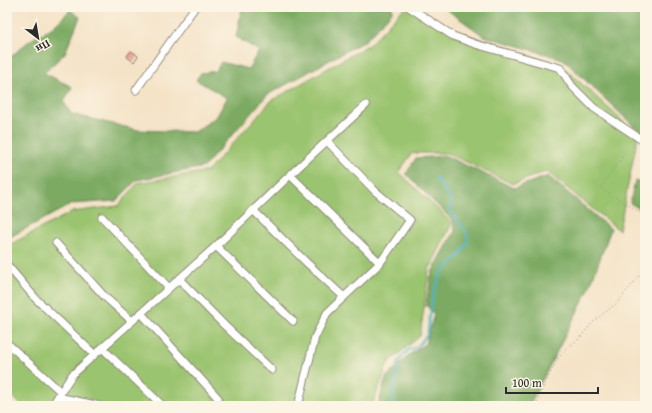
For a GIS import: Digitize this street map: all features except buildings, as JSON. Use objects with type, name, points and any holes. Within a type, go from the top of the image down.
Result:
[{"type":"lane","points":[[136,90],[195,7]]},
{"type":"lane","points":[[409,7],[453,36],[475,44],[560,68],[576,90],[594,108],[645,142]]},
{"type":"lane","points":[[52,406],[72,375],[168,287],[216,246],[290,174],[366,104]]},
{"type":"lane","points":[[298,406],[315,337],[327,313],[380,263],[410,220],[375,191],[327,141]]},
{"type":"lane","points":[[290,174],[380,263]]},
{"type":"lane","points":[[253,210],[344,297]]},
{"type":"lane","points":[[102,217],[168,287]]},
{"type":"lane","points":[[56,243],[105,297],[132,321]]},
{"type":"lane","points":[[216,246],[293,321]]},
{"type":"lane","points":[[7,265],[36,299],[94,354]]},
{"type":"lane","points":[[179,278],[224,325],[272,370]]},
{"type":"lane","points":[[141,313],[218,398]]},
{"type":"lane","points":[[7,343],[59,394],[100,406]]},
{"type":"lane","points":[[102,348],[163,406]]},
{"type":"path","points":[[622,156],[600,188],[645,215]]},
{"type":"path","points":[[536,406],[542,389],[561,354],[566,348],[578,340],[594,321],[616,304],[645,270]]},
{"type":"green space","points":[[242,7],[392,7],[392,12],[366,40],[267,95],[204,167],[137,180],[116,201],[72,204],[10,237],[7,236],[7,60],[29,41],[53,27],[70,10],[80,17],[65,53],[44,73],[72,87],[64,102],[71,114],[138,130],[195,132],[217,116],[227,98],[196,80],[201,73],[216,71],[221,62],[248,69],[259,51],[236,37]]},
{"type":"green space","points":[[405,7],[417,7],[451,29],[562,66],[638,135],[619,230],[546,171],[513,184],[447,153],[412,153],[399,172],[452,223],[429,270],[420,336],[388,363],[372,406],[83,406],[60,401],[57,406],[24,406],[16,400],[7,390],[7,246],[72,212],[118,206],[138,183],[208,171],[271,101],[370,44]]},
{"type":"green space","points":[[443,7],[645,7],[645,137],[563,59],[484,36]]},
{"type":"green space","points":[[446,156],[514,188],[548,176],[611,229],[588,291],[529,406],[378,406],[386,377],[409,355],[426,343],[434,314],[426,305],[432,272],[455,231],[453,221],[406,174],[416,158]]},
{"type":"green space","points":[[635,181],[645,184],[645,212],[630,203]]},
{"type":"waterway","points":[[392,406],[398,362],[408,350],[417,347],[427,335],[433,296],[441,273],[460,255],[468,242],[467,233],[451,212],[450,208],[452,201],[436,177]]}]
